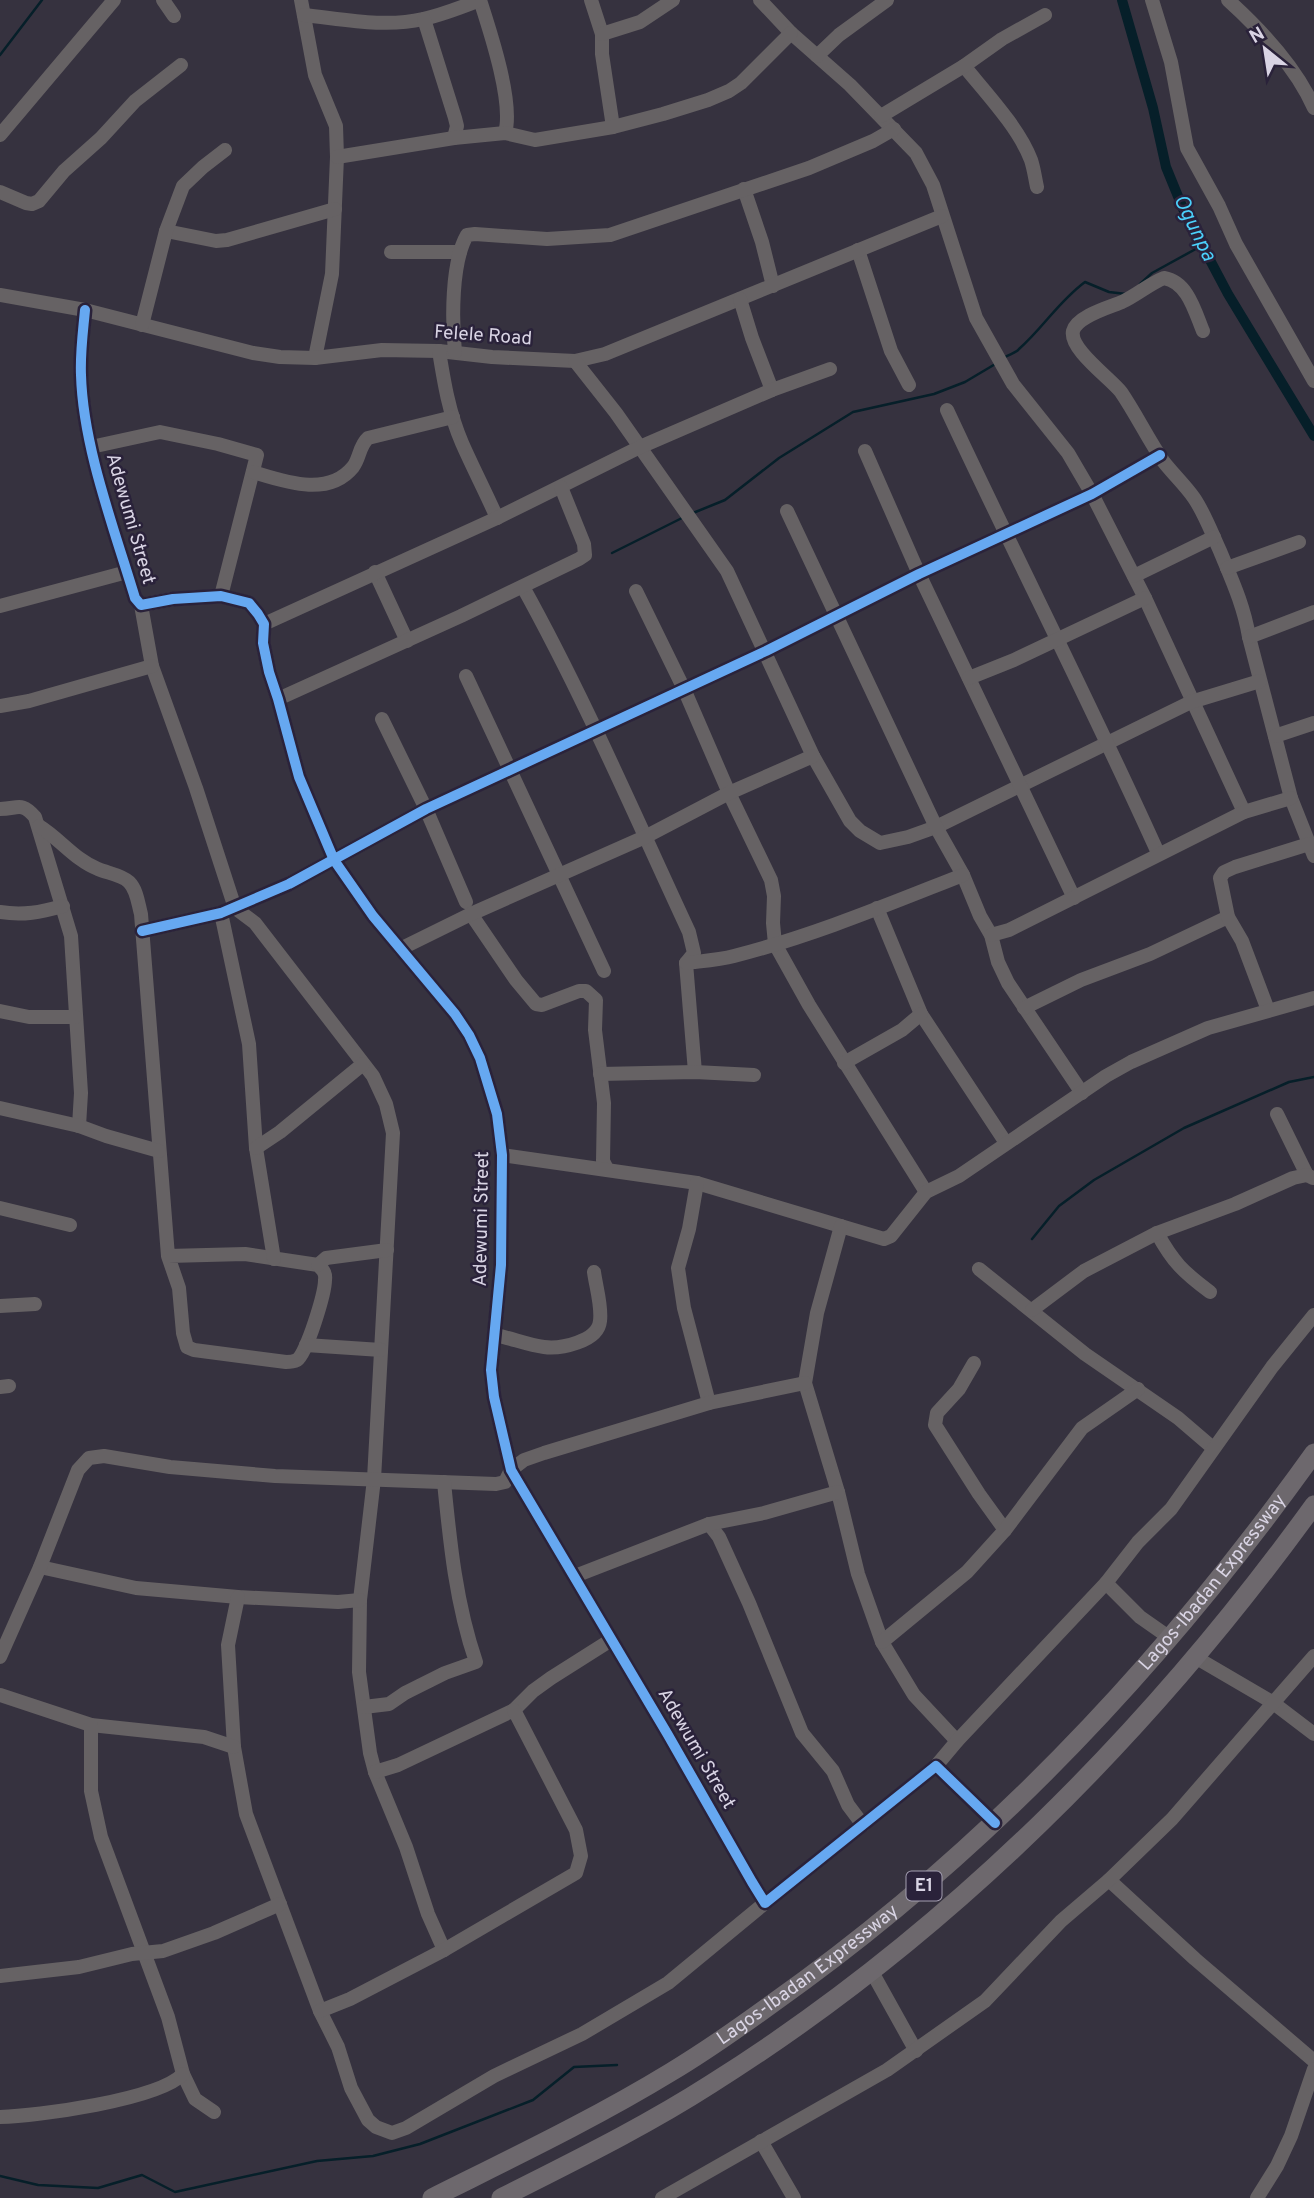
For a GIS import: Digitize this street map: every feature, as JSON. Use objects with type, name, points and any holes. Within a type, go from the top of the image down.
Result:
[{"type":"highway","name":"Lagos-Ibadan Expressway","points":[[432,2198],[624,2099],[712,2046],[821,1969],[913,1895],[995,1823],[1071,1748],[1170,1638],[1272,1513],[1314,1453]]},
{"type":"highway","name":"Lagos-Ibadan Expressway","points":[[501,2198],[625,2134],[712,2084],[872,1972],[946,1912],[1068,1795],[1195,1657],[1314,1505]]},
{"type":"street","points":[[0,135],[89,26],[114,0]]},
{"type":"street","points":[[163,0],[174,16]]},
{"type":"street","points":[[301,0],[314,75],[336,126],[332,275],[315,358]]},
{"type":"street","points":[[304,15],[389,23],[424,19],[480,0],[499,60],[507,117],[505,134]]},
{"type":"street","points":[[591,0],[602,34],[602,54],[613,127]]},
{"type":"street","points":[[602,34],[640,22],[673,0]]},
{"type":"street","points":[[760,0],[916,153],[933,186],[976,318],[1013,384],[1068,453],[1092,494],[1145,598],[1244,812]]},
{"type":"street","points":[[817,56],[839,35],[887,0]]},
{"type":"street","points":[[1153,0],[1171,62],[1187,148],[1219,206],[1236,244],[1314,381]]},
{"type":"street","points":[[1228,0],[1259,30],[1301,85],[1314,108]]},
{"type":"street","points":[[881,116],[964,66],[1002,39],[1045,15]]},
{"type":"street","points":[[424,19],[455,118],[457,126],[454,138]]},
{"type":"street","points":[[337,157],[454,138],[505,134],[535,140],[613,127],[708,100],[729,91],[741,83],[791,33]]},
{"type":"street","points":[[0,192],[26,203],[39,201],[64,171],[101,138],[135,101],[181,65]]},
{"type":"street","points":[[964,66],[991,98],[1021,141],[1032,161],[1037,187]]},
{"type":"street","points":[[455,352],[453,302],[460,252],[467,235],[547,239],[610,235],[809,168],[873,141],[894,129]]},
{"type":"street","points":[[142,325],[166,231],[183,186],[225,150]]},
{"type":"street","points":[[744,189],[774,286]]},
{"type":"street","points":[[166,231],[216,241],[228,240],[335,209]]},
{"type":"street","name":"Felele Road","points":[[0,295],[85,310],[265,355],[315,358],[382,351],[439,351],[575,361],[605,354],[942,216]]},
{"type":"street","points":[[858,250],[891,351],[909,384]]},
{"type":"street","points":[[391,251],[460,252]]},
{"type":"street","points":[[1203,331],[1191,301],[1181,286],[1164,278],[1121,302],[1097,310],[1073,328],[1074,341],[1088,362],[1100,369],[1120,391],[1160,455],[1195,498],[1246,615],[1249,637],[1291,798],[1311,850],[1224,872],[1220,878],[1227,917],[1242,941],[1268,1010]]},
{"type":"street","points":[[740,299],[772,390]]},
{"type":"street","name":"Adewumi Street","points":[[85,310],[81,375],[91,447],[135,598],[141,605],[173,599],[221,596],[249,603],[264,624],[262,643],[299,777],[334,860],[354,891],[455,1014],[480,1058],[496,1114],[502,1155],[501,1265],[491,1370],[494,1397],[511,1470],[765,1903]]},
{"type":"street","points":[[439,351],[444,385],[462,443],[497,518]]},
{"type":"street","points":[[575,361],[640,447],[727,571],[813,756],[850,821],[880,843],[936,827],[1191,702],[1260,681]]},
{"type":"street","points":[[264,624],[497,518],[640,447],[772,390],[830,369]]},
{"type":"street","points":[[947,410],[1056,640],[1109,743],[1158,853]]},
{"type":"street","points":[[253,472],[282,480],[320,485],[344,475],[353,466],[362,443],[368,438],[453,417]]},
{"type":"street","points":[[91,447],[149,434],[174,434],[257,455],[221,596]]},
{"type":"street","points":[[865,451],[919,574],[1074,898]]},
{"type":"street","points":[[142,931],[228,910],[289,884],[426,809],[766,651],[1004,533],[1092,494],[1160,455]]},
{"type":"street","points":[[278,699],[523,587],[584,555],[584,544],[561,487]]},
{"type":"street","points":[[787,511],[936,827],[963,874],[980,916],[991,934],[998,962],[1024,1008],[1082,1093]]},
{"type":"street","points":[[1134,576],[1214,537]]},
{"type":"street","points":[[1227,569],[1299,542]]},
{"type":"street","points":[[0,606],[127,572]]},
{"type":"street","points":[[375,572],[407,641]]},
{"type":"street","points":[[523,587],[596,729],[689,932],[694,953],[686,963],[695,1072]]},
{"type":"street","points":[[636,592],[684,689],[729,793],[771,880],[775,943],[844,1063],[926,1192]]},
{"type":"street","points":[[969,678],[1014,660],[1145,598]]},
{"type":"street","points":[[141,605],[152,666],[197,788],[228,910],[249,1044],[256,1148],[274,1259]]},
{"type":"street","points":[[1249,637],[1314,612]]},
{"type":"street","points":[[0,706],[29,701],[152,666]]},
{"type":"street","points":[[466,676],[604,971]]},
{"type":"street","points":[[382,719],[426,809],[469,908],[516,980],[536,1004],[586,990],[596,1000],[595,1030],[604,1103],[603,1161],[607,1169]]},
{"type":"street","points":[[1275,736],[1314,723]]},
{"type":"street","points":[[400,949],[469,908],[561,876],[645,837],[729,793],[813,756]]},
{"type":"street","points":[[991,934],[1009,930],[1244,812],[1291,798]]},
{"type":"street","points":[[0,809],[18,806],[27,808],[39,826],[71,936],[76,980],[75,1017],[81,1093],[79,1126]]},
{"type":"street","points":[[39,826],[56,837],[78,858],[96,869],[130,882],[135,891],[141,914],[169,1256],[179,1288],[187,1347],[286,1362],[296,1361],[306,1346],[325,1281],[323,1270],[318,1265],[245,1254],[169,1256]]},
{"type":"street","points":[[686,963],[733,956],[775,943],[877,908],[963,874]]},
{"type":"street","points":[[0,912],[14,915],[39,913],[63,906]]},
{"type":"street","points":[[877,908],[921,1014],[1006,1143]]},
{"type":"street","points":[[228,910],[255,923],[373,1076],[386,1104],[393,1132],[374,1479],[360,1600],[359,1672],[375,1772],[444,1950]]},
{"type":"street","points":[[1024,1008],[1081,980],[1150,954],[1227,917]]},
{"type":"street","points":[[502,1155],[696,1183],[884,1239],[891,1236],[926,1192],[959,1176],[1131,1062],[1188,1036],[1314,998]]},
{"type":"street","points":[[0,1012],[29,1017],[75,1017]]},
{"type":"street","points":[[844,1063],[902,1030],[921,1014]]},
{"type":"street","points":[[256,1148],[280,1132],[363,1064]]},
{"type":"street","points":[[600,1074],[754,1074]]},
{"type":"street","points":[[0,1108],[79,1126],[159,1151]]},
{"type":"street","points":[[1032,1310],[1084,1271],[1157,1233],[1235,1204],[1293,1178],[1310,1177],[1277,1114]]},
{"type":"street","points":[[696,1183],[689,1229],[678,1268],[684,1308],[709,1404]]},
{"type":"street","points":[[0,1208],[70,1225]]},
{"type":"street","points":[[841,1226],[817,1313],[805,1383],[838,1492],[858,1574],[882,1642],[914,1695],[957,1741]]},
{"type":"street","points":[[1157,1233],[1172,1259],[1210,1292]]},
{"type":"street","points":[[318,1265],[326,1258],[387,1250]]},
{"type":"street","points":[[979,1269],[1085,1354],[1178,1418],[1213,1448]]},
{"type":"street","points":[[495,1335],[545,1347],[572,1343],[592,1336],[600,1319],[593,1272]]},
{"type":"street","points":[[0,1307],[35,1304]]},
{"type":"street","points":[[237,1597],[228,1645],[234,1747],[246,1814],[320,2011],[338,2048],[346,2078],[368,2120],[376,2127],[392,2133],[406,2128],[494,2076],[582,2034],[668,1983],[936,1766],[1171,1509],[1272,1367],[1314,1315]]},
{"type":"street","points":[[306,1346],[381,1350]]},
{"type":"street","points":[[974,1363],[960,1389],[937,1413],[935,1425],[1005,1530]]},
{"type":"street","points":[[0,1657],[4,1633],[40,1567],[78,1470],[89,1458],[104,1456],[170,1467],[275,1476],[496,1484],[505,1482],[511,1470],[524,1461],[544,1453],[709,1404],[805,1383]]},
{"type":"street","points":[[882,1642],[967,1572],[1005,1530],[1082,1428],[1138,1389]]},
{"type":"street","points":[[363,1707],[389,1704],[445,1673],[476,1662],[463,1626],[444,1482]]},
{"type":"street","points":[[575,1576],[709,1524],[764,1513],[838,1492]]},
{"type":"street","points":[[709,1524],[719,1537],[749,1603],[802,1733],[833,1771],[848,1805],[863,1825]]},
{"type":"street","points":[[40,1567],[136,1588],[237,1597],[338,1602],[360,1600]]},
{"type":"street","points":[[1106,1583],[1140,1617],[1170,1638]]},
{"type":"street","points":[[375,1772],[398,1765],[514,1710],[551,1678],[611,1640]]},
{"type":"street","points":[[662,2198],[887,2070],[985,2001],[1061,1921],[1109,1880],[1172,1819],[1314,1656]]},
{"type":"street","points":[[1195,1657],[1272,1702],[1314,1734]]},
{"type":"street","points":[[0,1695],[91,1725],[204,1737],[234,1747]]},
{"type":"street","points":[[320,2011],[350,1999],[444,1950],[576,1873],[581,1856],[576,1830],[514,1710]]},
{"type":"street","points":[[91,1725],[94,1808],[101,1837],[168,2017],[183,2074],[195,2099],[214,2112]]},
{"type":"street","points":[[936,1766],[995,1823]]},
{"type":"street","points":[[1109,1880],[1195,1959],[1314,2061]]},
{"type":"street","points":[[0,1976],[79,1967],[132,1954],[163,1951],[214,1933],[280,1904]]},
{"type":"street","points":[[872,1972],[916,2051]]},
{"type":"street","points":[[1257,2198],[1277,2166],[1291,2136],[1314,2069]]},
{"type":"street","points":[[0,2117],[65,2111],[165,2087],[183,2074]]},
{"type":"street","points":[[761,2141],[794,2198]]},
{"type":"waterway","points":[[0,55],[42,0]]},
{"type":"waterway","name":"Ogunpa","points":[[1122,0],[1153,108],[1166,167],[1184,211],[1228,294],[1314,436]]},
{"type":"waterway","points":[[1140,284],[1152,273],[1203,245]]},
{"type":"waterway","points":[[1005,357],[1018,350],[1085,282],[1109,292],[1126,294]]},
{"type":"waterway","points":[[693,513],[725,500],[779,458],[853,412],[934,394],[965,382],[997,363]]},
{"type":"waterway","points":[[612,553],[684,517]]},
{"type":"waterway","points":[[1032,1239],[1059,1206],[1094,1180],[1184,1128],[1289,1082],[1314,1077]]},
{"type":"waterway","points":[[0,2176],[38,2185],[98,2188],[142,2175],[175,2192],[317,2161],[373,2156],[420,2144],[533,2100],[574,2067],[617,2065]]},
{"type":"cycle path","points":[[85,310],[81,367],[87,430],[93,459],[135,598],[141,605],[173,599],[221,596],[249,603],[258,614],[264,624],[263,643],[269,672],[299,777],[334,860],[373,916],[455,1014],[480,1058],[497,1114],[502,1155],[501,1265],[491,1370],[494,1397],[511,1470],[752,1882],[765,1903],[936,1766],[995,1823]]},
{"type":"cycle path","points":[[142,931],[221,913],[289,884],[426,809],[766,651],[919,574],[1092,494],[1160,455]]}]
